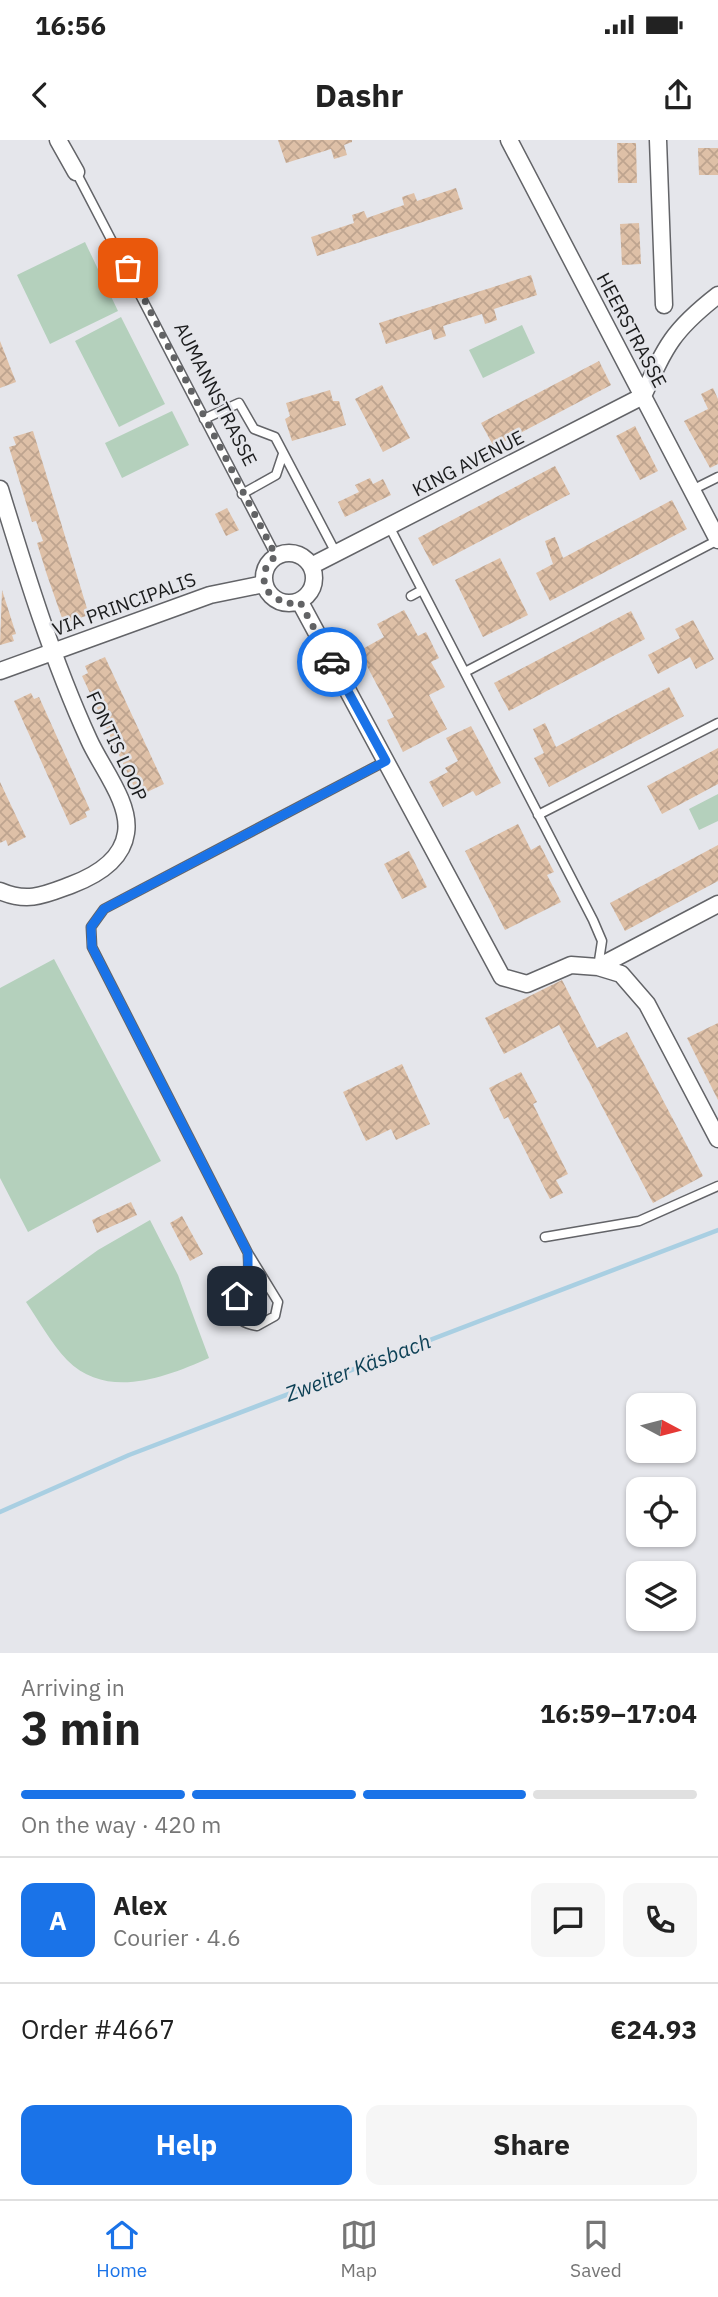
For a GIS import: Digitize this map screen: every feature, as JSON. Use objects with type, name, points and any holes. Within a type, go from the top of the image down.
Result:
[{"type":"street","name":"AUMANNSTRASSE","points":[[58,140],[76,172]]},
{"type":"street","name":"HEERSTRASSE","points":[[509,140],[718,540]]},
{"type":"street","points":[[658,140],[664,305]]},
{"type":"street","points":[[643,396],[666,344],[688,318],[718,295]]},
{"type":"street","name":"KING AVENUE","points":[[312,566],[643,396]]},
{"type":"street","name":"FONTIS LOOP","points":[[0,489],[52,652],[79,718],[127,818],[126,833],[115,859],[79,882],[32,899],[0,891]]},
{"type":"street","points":[[292,553],[307,560],[312,566],[314,582],[307,597],[300,602],[277,601],[264,584],[266,568],[276,556],[292,553]]},
{"type":"street","name":"VIA PRINCIPALIS","points":[[0,671],[210,595],[264,584]]},
{"type":"street","points":[[300,602],[325,638],[386,761],[502,976],[527,984],[571,965],[598,967],[621,974],[648,1004],[718,1139]]},
{"type":"street","points":[[598,967],[718,904]]},
{"type":"lane","name":"AUMANNSTRASSE","points":[[76,172],[154,316],[242,494],[276,556]]},
{"type":"lane","points":[[204,419],[239,404],[254,429],[275,437],[336,553]]},
{"type":"lane","points":[[242,494],[276,475],[283,454]]},
{"type":"lane","points":[[692,489],[718,477]]},
{"type":"lane","points":[[389,526],[602,941],[598,967]]},
{"type":"lane","points":[[465,672],[718,540]]},
{"type":"lane","points":[[411,596],[422,590]]},
{"type":"lane","points":[[538,815],[718,723]]},
{"type":"lane","points":[[248,1253],[248,1270],[237,1296],[236,1310],[243,1322],[257,1326],[275,1316],[278,1302],[248,1253],[92,947],[91,927],[104,909],[386,761]]},
{"type":"lane","points":[[545,1237],[639,1221],[718,1186]]},
{"type":"green space","points":[[85,242],[118,311],[50,344],[17,275]]},
{"type":"green space","points":[[121,317],[165,404],[119,427],[75,341]]},
{"type":"green space","points":[[522,325],[535,353],[483,378],[469,350]]},
{"type":"green space","points":[[172,411],[189,445],[122,478],[105,443]]},
{"type":"green space","points":[[718,794],[718,821],[699,830],[689,809]]},
{"type":"green space","points":[[54,959],[161,1161],[28,1232],[0,1178],[0,988]]},
{"type":"green space","points":[[150,1220],[178,1275],[209,1358],[155,1378],[118,1382],[100,1379],[83,1372],[67,1360],[26,1302],[98,1250]]},
{"type":"building","points":[[278,140],[352,142],[344,145],[347,155],[334,159],[331,149],[286,163]]},
{"type":"building","points":[[617,143],[636,143],[637,183],[618,183]]},
{"type":"building","points":[[698,148],[718,148],[718,175],[699,175]]},
{"type":"building","points":[[456,188],[463,209],[317,256],[311,237],[354,223],[352,215],[364,211],[367,218],[404,205],[402,197],[414,193],[417,201]]},
{"type":"building","points":[[639,223],[641,264],[622,265],[620,224]]},
{"type":"building","points":[[531,275],[537,295],[494,309],[497,320],[485,324],[482,314],[443,326],[446,336],[434,340],[431,329],[386,344],[379,323]]},
{"type":"building","points":[[0,341],[16,382],[0,388]]},
{"type":"building","points":[[599,361],[611,385],[494,447],[481,423]]},
{"type":"building","points":[[382,385],[410,438],[383,452],[355,399]]},
{"type":"building","points":[[713,388],[718,399],[718,464],[710,468],[684,421],[708,409],[701,394]]},
{"type":"building","points":[[330,390],[333,401],[339,401],[346,425],[292,441],[285,419],[290,416],[286,403]]},
{"type":"building","points":[[635,426],[658,471],[640,480],[616,436]]},
{"type":"building","points":[[33,431],[89,615],[70,621],[68,616],[62,618],[37,543],[43,541],[36,521],[32,522],[9,447],[16,445],[13,437]]},
{"type":"building","points":[[555,466],[570,494],[433,566],[418,538]]},
{"type":"building","points":[[370,478],[373,484],[383,479],[391,495],[345,517],[338,502],[359,492],[355,485]]},
{"type":"building","points":[[672,500],[687,529],[550,601],[536,573],[553,564],[545,541],[555,537],[563,558]]},
{"type":"building","points":[[227,508],[239,530],[226,536],[215,514]]},
{"type":"building","points":[[500,558],[528,615],[483,637],[455,580]]},
{"type":"building","points":[[2,590],[16,634],[12,635],[14,641],[0,645]]},
{"type":"building","points":[[404,610],[418,636],[426,632],[439,658],[431,662],[445,687],[429,695],[447,729],[403,752],[387,720],[394,717],[359,651],[384,637],[377,624]]},
{"type":"building","points":[[631,611],[645,639],[509,711],[494,683]]},
{"type":"building","points":[[693,620],[714,659],[696,669],[690,657],[658,674],[648,655],[680,638],[675,629]]},
{"type":"building","points":[[105,657],[164,784],[145,793],[143,788],[136,791],[82,676],[88,673],[85,666]]},
{"type":"building","points":[[669,687],[684,716],[549,787],[534,758],[544,753],[533,729],[545,723],[556,747]]},
{"type":"building","points":[[31,693],[34,699],[39,697],[90,810],[85,812],[87,817],[70,825],[14,701]]},
{"type":"building","points":[[471,726],[501,783],[476,796],[473,791],[443,807],[429,782],[448,772],[445,768],[458,761],[446,738]]},
{"type":"building","points":[[718,748],[718,784],[662,814],[647,786]]},
{"type":"building","points":[[0,782],[26,837],[8,846],[6,840],[0,843]]},
{"type":"building","points":[[518,824],[531,850],[540,845],[554,872],[547,875],[561,902],[505,930],[465,851]]},
{"type":"building","points":[[718,845],[718,881],[625,931],[610,903]]},
{"type":"building","points":[[409,851],[427,887],[402,899],[384,864]]},
{"type":"building","points":[[562,980],[597,1048],[627,1032],[703,1176],[653,1203],[559,1025],[504,1054],[485,1018]]},
{"type":"building","points":[[718,1023],[718,1100],[687,1038]]},
{"type":"building","points":[[402,1064],[430,1124],[396,1140],[391,1129],[366,1141],[343,1092]]},
{"type":"building","points":[[521,1072],[537,1102],[533,1104],[568,1174],[556,1180],[563,1193],[550,1199],[508,1117],[504,1119],[489,1088]]},
{"type":"building","points":[[131,1202],[137,1215],[97,1233],[92,1220]]},
{"type":"building","points":[[182,1216],[203,1254],[190,1261],[170,1223]]},
{"type":"waterway","name":"Zweiter Käsbach","points":[[0,1512],[129,1455],[718,1230]]},
{"type":"way so far","points":[[128,268],[276,556],[266,568],[264,584],[267,591],[271,597],[285,604],[300,602],[332,662]]},
{"type":"route","points":[[237,1296],[248,1270],[248,1253],[92,947],[91,927],[104,909],[386,761],[377,749],[332,662]]}]
